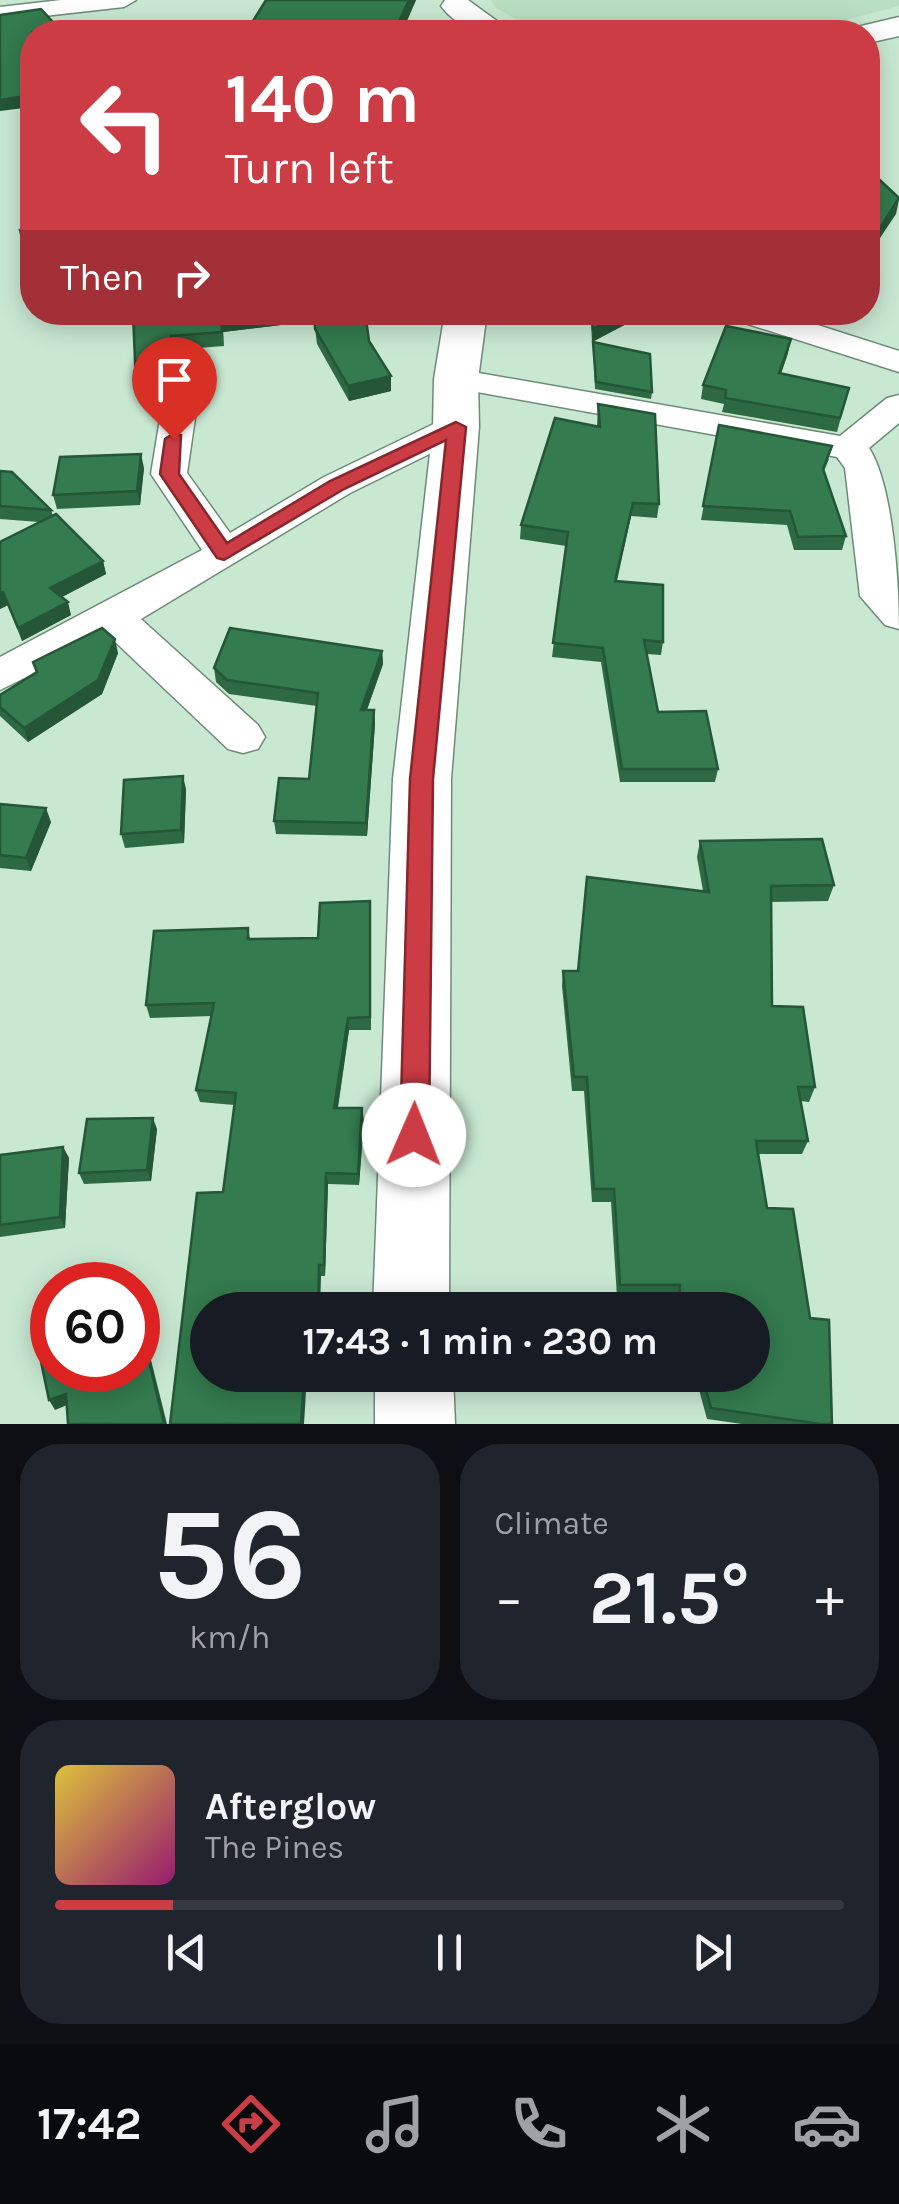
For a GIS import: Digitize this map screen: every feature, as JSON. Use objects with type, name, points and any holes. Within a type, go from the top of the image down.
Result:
[{"type":"main road","points":[[412,1292],[422,779],[465,325]]},
{"type":"main road","points":[[414,1392],[415,1424]]},
{"type":"street","points":[[0,14],[124,0]]},
{"type":"street","points":[[52,8],[61,20]]},
{"type":"street","points":[[784,325],[899,362]]},
{"type":"street","points":[[185,370],[169,474],[224,554]]},
{"type":"street","points":[[0,675],[224,554],[337,485],[456,403],[847,448],[855,453],[862,468],[880,596],[899,615]]},
{"type":"street","points":[[847,448],[899,405]]},
{"type":"street","points":[[113,616],[243,737]]},
{"type":"shaded area","points":[[491,0],[899,0],[899,6],[846,20],[518,20],[496,8]]},
{"type":"building","points":[[266,0],[409,0],[400,20],[254,20]]},
{"type":"building","points":[[41,9],[51,20],[20,20],[20,97],[0,100],[0,15]]},
{"type":"building","points":[[880,180],[899,198],[880,228]]},
{"type":"building","points":[[134,325],[222,325],[222,332],[171,336],[162,355],[157,384],[136,385]]},
{"type":"building","points":[[315,325],[367,325],[369,341],[391,376],[348,386]]},
{"type":"building","points":[[726,326],[791,339],[779,373],[849,388],[840,418],[725,398],[726,390],[703,385]]},
{"type":"building","points":[[593,342],[650,354],[652,392],[596,382]]},
{"type":"building","points":[[598,404],[655,414],[659,504],[633,503],[615,581],[663,585],[663,642],[644,640],[658,712],[706,711],[718,769],[622,769],[603,648],[553,643],[568,532],[521,525],[555,418],[600,427]]},
{"type":"building","points":[[719,425],[832,446],[823,469],[846,536],[798,537],[790,511],[703,506]]},
{"type":"building","points":[[141,454],[137,491],[53,495],[60,457]]},
{"type":"building","points":[[0,471],[12,472],[51,510],[0,506]]},
{"type":"building","points":[[56,514],[103,561],[50,588],[68,602],[18,628],[3,592],[0,593],[0,542]]},
{"type":"building","points":[[102,628],[115,639],[98,680],[24,728],[0,707],[0,695],[37,672],[33,662]]},
{"type":"building","points":[[230,628],[382,651],[361,710],[374,710],[366,823],[274,821],[279,778],[309,779],[318,693],[227,680],[214,668]]},
{"type":"building","points":[[183,776],[181,830],[121,834],[124,780]]},
{"type":"building","points":[[0,804],[46,808],[26,858],[0,855]]},
{"type":"building","points":[[822,839],[834,885],[771,886],[772,1006],[803,1007],[815,1087],[798,1087],[808,1141],[756,1141],[767,1208],[793,1209],[810,1318],[829,1320],[832,1424],[711,1408],[707,1392],[770,1392],[770,1292],[680,1292],[680,1285],[620,1285],[614,1189],[594,1189],[587,1077],[574,1077],[563,971],[578,971],[587,877],[709,892],[700,841]]},
{"type":"building","points":[[370,901],[370,1017],[348,1018],[334,1108],[362,1108],[358,1174],[326,1173],[324,1265],[319,1265],[318,1292],[190,1292],[190,1392],[303,1392],[301,1424],[170,1424],[197,1193],[223,1192],[236,1093],[196,1090],[214,1003],[146,1005],[154,931],[248,928],[248,939],[318,938],[320,903]]},
{"type":"building","points":[[153,1118],[147,1170],[79,1173],[87,1119]]},
{"type":"building","points":[[63,1147],[60,1217],[0,1225],[0,1155]]},
{"type":"building","points":[[47,1392],[156,1392],[164,1424],[68,1424],[66,1394],[49,1400]]},
{"type":"route","points":[[174,439],[169,474],[224,554],[337,485],[456,427],[422,779],[414,1135]]}]
